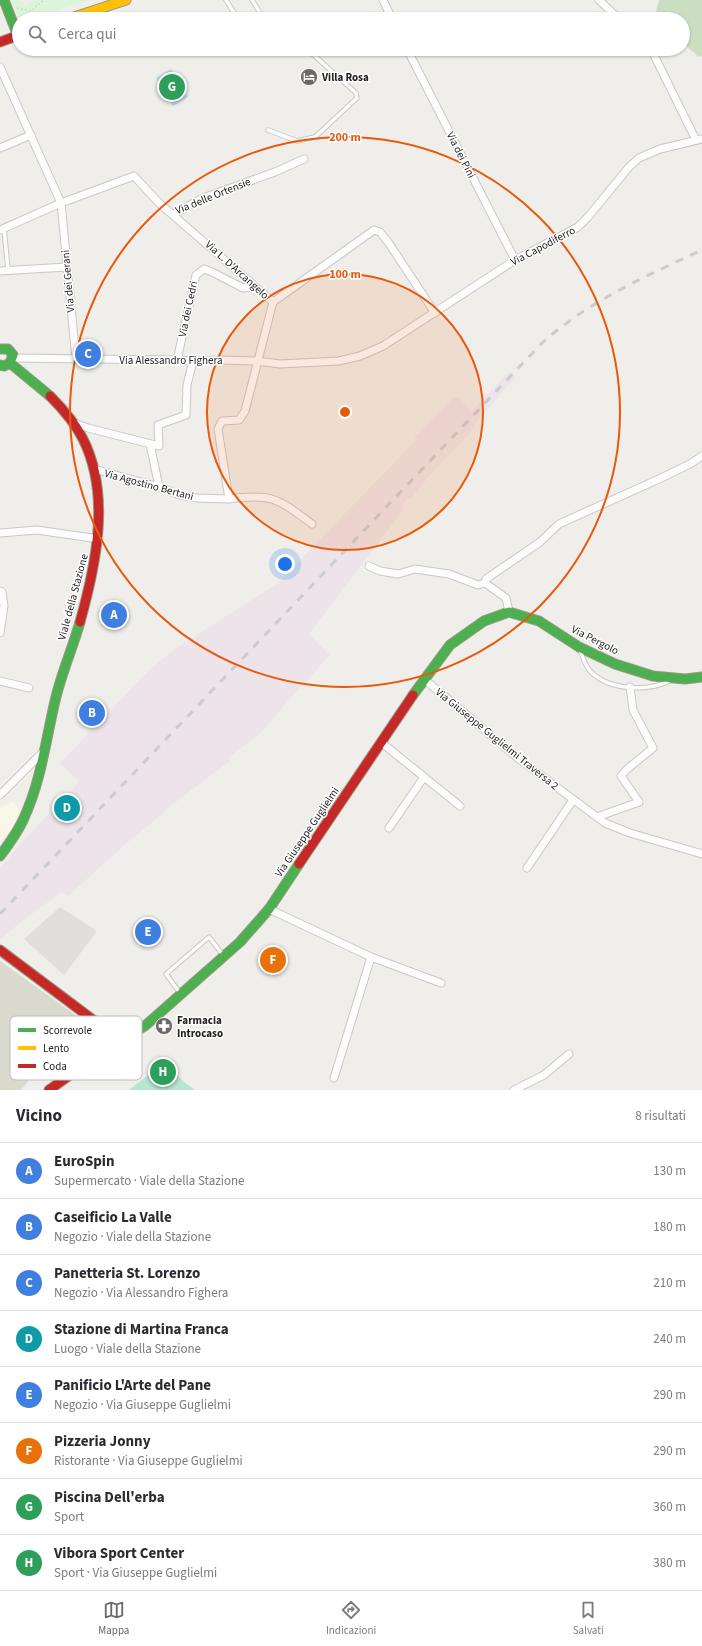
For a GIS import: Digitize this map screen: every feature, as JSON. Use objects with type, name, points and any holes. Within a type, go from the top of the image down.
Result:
[{"type":"main road","points":[[4,0],[12,21]]},
{"type":"main road","points":[[89,12],[126,0]]},
{"type":"main road","points":[[0,42],[12,37]]},
{"type":"main road","name":"Viale della Stazione","points":[[0,349],[6,348],[10,350],[11,360],[59,405],[72,422],[85,444],[94,470],[99,502],[99,538],[92,580],[73,645],[56,695],[38,781],[31,802],[19,829],[0,856]]},
{"type":"main road","points":[[0,364],[4,366],[11,360]]},
{"type":"main road","name":"Via Giuseppe Guglielmi","points":[[142,1027],[240,942],[269,909],[424,679],[450,644],[484,622],[510,612]]},
{"type":"main road","name":"Via Pergolo","points":[[510,612],[539,621],[579,647],[615,664],[653,676],[685,679],[702,676]]},
{"type":"main road","points":[[0,950],[88,1016]]},
{"type":"main road","name":"Via Giuseppe Guglielmi","points":[[49,1090],[63,1080]]},
{"type":"street","points":[[383,0],[389,12]]},
{"type":"street","points":[[599,0],[612,12]]},
{"type":"street","name":"Via dei Pini","points":[[411,56],[515,260]]},
{"type":"street","points":[[654,56],[699,139]]},
{"type":"street","points":[[0,67],[61,203]]},
{"type":"street","points":[[0,148],[31,135]]},
{"type":"street","name":"Via Capodiferro","points":[[435,313],[515,260],[578,227],[629,167],[639,158],[660,149],[699,139]]},
{"type":"street","name":"Via delle Ortensie","points":[[2,229],[61,203],[134,176],[159,203],[174,214],[203,198],[238,186],[304,159]]},
{"type":"street","name":"Via dei Gerani","points":[[61,203],[76,358]]},
{"type":"street","name":"Via L. D'Arcangelo","points":[[174,214],[273,302],[374,230],[380,232],[435,313]]},
{"type":"street","points":[[0,271],[67,267]]},
{"type":"street","name":"Via dei Cedri","points":[[177,360],[196,275],[204,269],[242,288],[254,286]]},
{"type":"street","points":[[229,499],[218,429],[222,421],[239,420],[245,411],[273,302]]},
{"type":"street","name":"Via Alessandro Fighera","points":[[11,360],[76,358],[193,361],[221,360],[257,361],[280,364],[348,360],[382,346],[435,313]]},
{"type":"street","points":[[72,422],[88,428],[159,446],[158,425],[186,415],[187,385],[193,361]]},
{"type":"street","points":[[150,444],[159,487]]},
{"type":"street","points":[[369,566],[380,571],[398,574],[415,569],[449,574],[478,585],[485,583],[486,579],[540,542],[559,524],[609,503],[690,464],[702,456]]},
{"type":"street","name":"Via Agostino Bertani","points":[[94,470],[159,487],[186,496],[229,499],[251,497],[269,498],[282,502],[312,524]]},
{"type":"street","points":[[0,533],[37,530],[99,538]]},
{"type":"street","points":[[485,583],[506,598],[510,612]]},
{"type":"street","points":[[0,591],[2,592],[4,606],[0,633]]},
{"type":"street","name":"Via Giuseppe Guglielmi Traversa 2","points":[[424,679],[519,759],[605,823],[630,833],[702,854]]},
{"type":"street","points":[[0,681],[29,688]]},
{"type":"street","points":[[597,817],[639,802],[621,776],[626,770],[653,748],[633,710],[630,687]]},
{"type":"street","points":[[382,743],[460,806]]},
{"type":"street","points":[[0,795],[45,750]]},
{"type":"street","points":[[389,828],[424,777]]},
{"type":"street","points":[[527,868],[573,800]]},
{"type":"street","points":[[269,909],[371,957],[441,983]]},
{"type":"street","points":[[334,1078],[371,957]]},
{"type":"street","points":[[514,1090],[544,1075],[568,1054]]},
{"type":"lane","points":[[226,0],[234,12]]},
{"type":"lane","points":[[252,0],[260,12]]},
{"type":"lane","points":[[268,130],[297,141],[315,137],[357,98],[356,93],[315,56]]},
{"type":"lane","points":[[2,229],[8,270]]},
{"type":"lane","points":[[579,647],[585,664],[592,672],[603,680],[621,686],[630,687],[656,685],[674,678]]},
{"type":"lane","points":[[181,994],[166,974],[209,937],[224,956]]},
{"type":"path","points":[[8,12],[17,8],[31,10],[44,0]]},
{"type":"shaded area","points":[[509,371],[516,377],[476,422],[470,433],[430,475],[412,497],[406,499],[403,504],[404,509],[309,634],[330,655],[261,733],[228,758],[230,761],[165,810],[166,811],[128,842],[68,896],[62,892],[22,921],[0,940],[0,868],[22,842],[79,782],[60,763],[150,669],[172,651],[278,583],[417,439],[414,437],[454,397],[458,397],[472,411]]},
{"type":"shaded area","points":[[13,802],[20,810],[12,829],[0,841],[0,808]]},
{"type":"shaded area","points":[[60,907],[97,931],[64,975],[24,939]]},
{"type":"shaded area","points":[[0,961],[77,1016],[10,1016],[10,1080],[29,1080],[21,1090],[0,1090]]},
{"type":"green space","points":[[11,0],[19,0],[26,6],[34,0],[90,0],[52,12],[16,12]]},
{"type":"green space","points":[[659,0],[702,0],[702,56],[699,57],[690,49],[690,12],[656,12]]},
{"type":"green space","points":[[165,1062],[184,1082],[195,1090],[129,1090]]},
{"type":"water","points":[[171,69],[188,97],[173,106],[156,78]]},
{"type":"railway","points":[[0,914],[542,343],[579,314],[619,290],[702,250]]},
{"type":"traffic: fast","points":[[4,0],[12,21]]},
{"type":"traffic: fast","points":[[0,349],[8,349],[13,355],[10,363],[4,366],[0,365]]},
{"type":"traffic: fast","points":[[10,363],[50,396]]},
{"type":"traffic: fast","points":[[413,695],[450,645],[484,621],[509,612],[539,621],[579,647],[615,664],[653,676],[685,679],[702,677]]},
{"type":"traffic: fast","points":[[0,856],[19,828],[30,803],[43,758],[58,688],[80,622]]},
{"type":"traffic: fast","points":[[142,1028],[240,942],[269,909],[299,864]]},
{"type":"traffic: slow","points":[[89,12],[126,0]]},
{"type":"traffic: jam","points":[[0,42],[12,38]]},
{"type":"traffic: jam","points":[[50,396],[68,416],[83,439],[92,461],[97,483],[99,506],[98,530],[91,577],[80,622]]},
{"type":"traffic: jam","points":[[299,864],[413,695]]},
{"type":"traffic: jam","points":[[0,950],[88,1016]]},
{"type":"traffic: jam","points":[[49,1090],[63,1080]]},
{"type":"place","name":"Villa Rosa","points":[[309,77]]},
{"type":"place","name":"Piscina Dell'erba","points":[[172,87]]},
{"type":"place","name":"Panetteria St. Lorenzo","points":[[88,354]]},
{"type":"place","name":"EuroSpin","points":[[114,615]]},
{"type":"place","name":"Caseificio La Valle","points":[[92,713]]},
{"type":"place","name":"Stazione di Martina Franca","points":[[67,808]]},
{"type":"place","name":"Panificio L'Arte del Pane","points":[[148,932]]},
{"type":"place","name":"Pizzeria Jonny","points":[[273,960]]},
{"type":"place","name":"Farmacia Introcaso","points":[[164,1026]]},
{"type":"place","name":"Vibora Sport Center","points":[[163,1072]]}]
